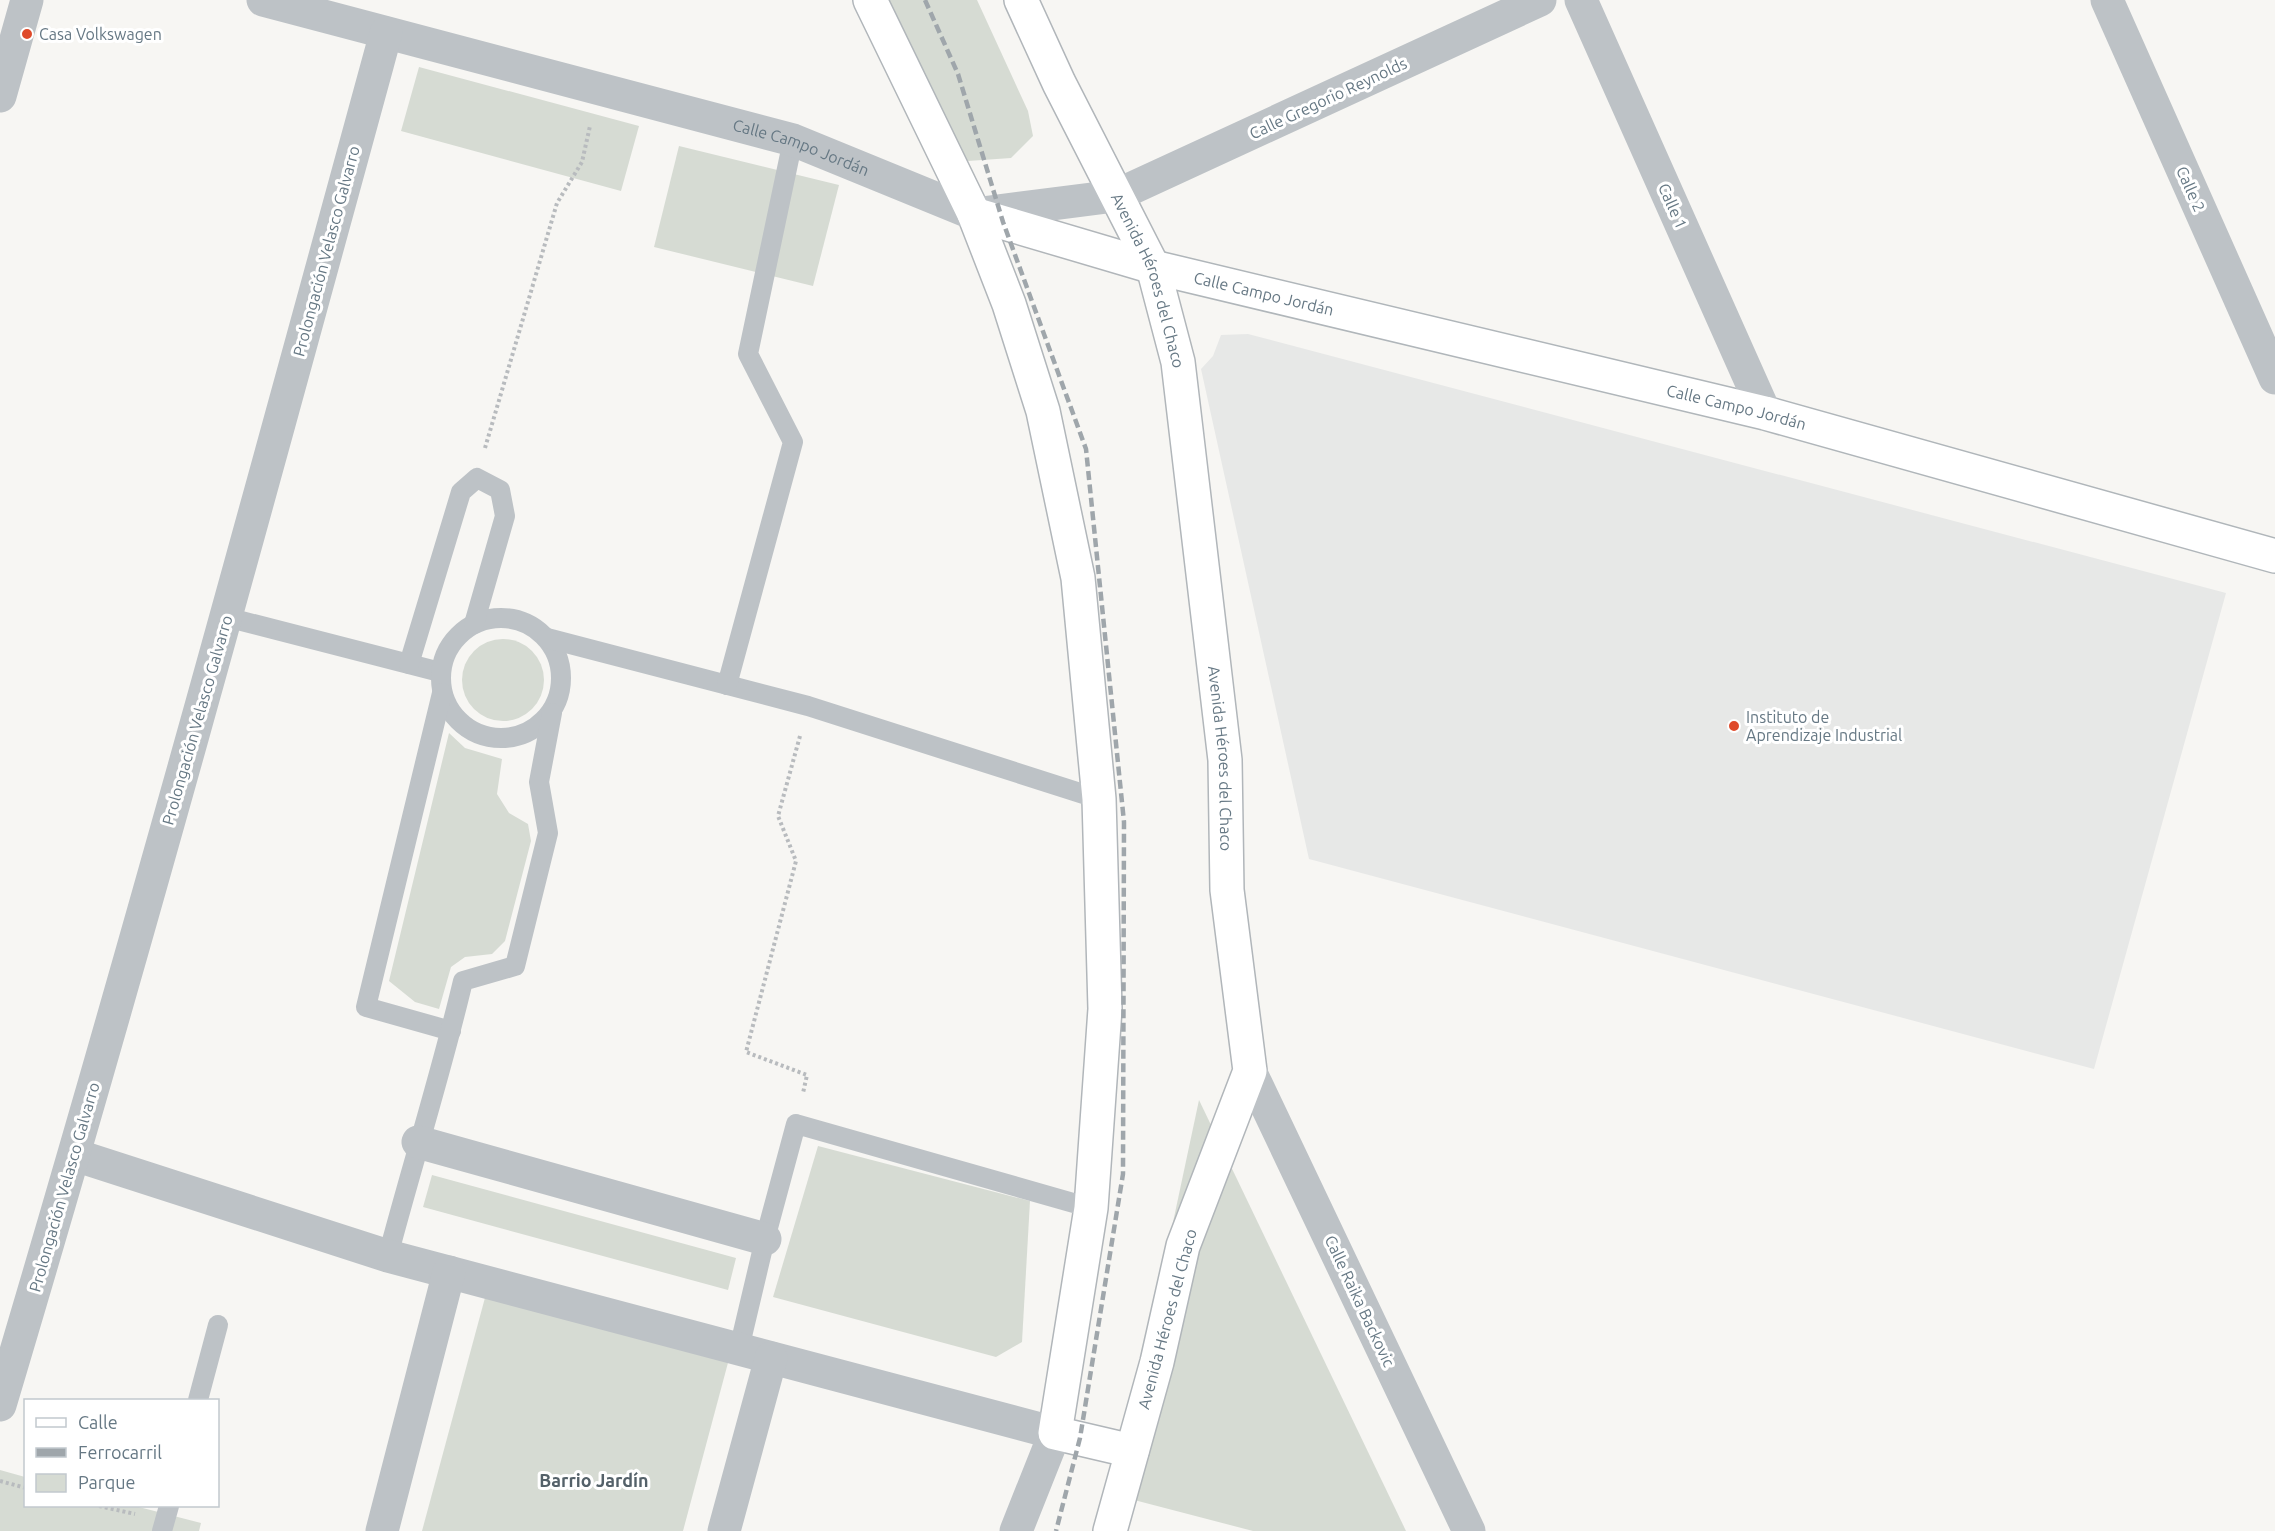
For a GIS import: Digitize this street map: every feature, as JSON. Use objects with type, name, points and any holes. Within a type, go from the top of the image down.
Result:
[{"type":"main road","points":[[870,0],[974,214],[1010,304],[1045,423],[1078,578],[1099,799],[1105,1009],[1091,1208],[1055,1433],[1132,1451]]},
{"type":"main road","name":"Avenida Héroes del Chaco","points":[[1021,0],[1059,83],[1153,267],[1178,362],[1225,760],[1227,890],[1250,1071],[1183,1246],[1157,1362],[1110,1531]]},
{"type":"main road","name":"Calle Campo Jordán","points":[[974,214],[1153,267],[1765,413],[2275,556]]},
{"type":"street","points":[[0,96],[27,0]]},
{"type":"street","name":"Calle Campo Jordán","points":[[263,0],[794,140],[974,214]]},
{"type":"street","name":"Calle Gregorio Reynolds","points":[[974,214],[1115,196],[1540,0]]},
{"type":"street","name":"Calle 1","points":[[1581,0],[1765,413]]},
{"type":"street","name":"Calle 2","points":[[2107,0],[2275,378]]},
{"type":"street","name":"Prolongación Velasco Galvarro","points":[[0,1405],[75,1155],[226,617],[386,33]]},
{"type":"street","name":"Calle Raika Backovic","points":[[1250,1071],[1469,1531]]},
{"type":"street","points":[[418,1142],[765,1239]]},
{"type":"street","points":[[75,1155],[388,1256],[1055,1433],[1016,1531]]},
{"type":"street","points":[[382,1531],[448,1272]]},
{"type":"street","points":[[724,1531],[771,1358]]},
{"type":"lane","points":[[727,685],[793,442],[748,354],[794,140]]},
{"type":"lane","points":[[409,664],[461,492],[477,478],[500,490],[505,516],[474,624]]},
{"type":"lane","points":[[226,617],[440,672]]},
{"type":"lane","points":[[388,1256],[463,981],[515,966],[548,833],[539,782],[552,712],[560,694],[562,674],[558,655],[547,639],[532,626],[513,619],[492,618],[474,624],[457,636],[446,653],[440,672],[442,693],[449,711],[463,726],[481,736],[501,739],[520,736],[538,727],[552,712]]},
{"type":"lane","points":[[547,639],[808,706],[1099,799]]},
{"type":"lane","points":[[442,693],[366,1007],[451,1031]]},
{"type":"lane","points":[[740,1349],[765,1239],[796,1124],[1091,1208]]},
{"type":"lane","points":[[199,1399],[218,1325]]},
{"type":"lane","points":[[162,1531],[169,1507]]},
{"type":"path","points":[[477,478],[556,203],[582,162],[599,88]]},
{"type":"path","points":[[796,1124],[807,1075],[746,1052],[796,861],[778,816],[808,706]]},
{"type":"path","points":[[0,1482],[24,1488]]},
{"type":"shaded area","name":"Instituto de Aprendizaje Industrial","points":[[1248,334],[2226,593],[2094,1069],[1309,859],[1201,369],[1213,356],[1221,335]]},
{"type":"green space","points":[[877,0],[977,0],[1028,111],[1033,136],[1011,158],[968,161],[943,143]]},
{"type":"green space","points":[[419,67],[639,126],[621,191],[401,131]]},
{"type":"green space","points":[[679,146],[839,185],[813,286],[654,247]]},
{"type":"green space","points":[[495,639],[511,639],[526,646],[537,657],[544,672],[541,696],[532,709],[511,721],[495,721],[480,714],[469,703],[462,688],[462,672],[469,657],[480,646]]},
{"type":"green space","points":[[449,733],[465,748],[502,759],[497,794],[509,813],[528,824],[531,841],[505,941],[492,954],[465,957],[451,967],[439,1009],[415,1002],[389,981]]},
{"type":"green space","points":[[1199,1100],[1406,1531],[1253,1531],[1115,1495]]},
{"type":"green space","points":[[818,1146],[1030,1201],[1022,1342],[996,1357],[773,1297]]},
{"type":"green space","points":[[432,1175],[736,1258],[728,1290],[423,1207]]},
{"type":"green space","points":[[486,1294],[729,1359],[683,1531],[422,1531]]},
{"type":"green space","points":[[0,1470],[24,1477],[24,1507],[139,1507],[201,1523],[199,1531],[0,1531]]},
{"type":"railway","points":[[925,0],[958,74],[1003,222],[1086,449],[1124,822],[1123,1174],[1080,1438],[1056,1531]]},
{"type":"place","name":"Casa Volkswagen","points":[[27,34]]},
{"type":"place","name":"Instituto de Aprendizaje Industrial","points":[[1734,726]]},
{"type":"district","name":"Barrio Jardín","points":[[594,1481]]}]
